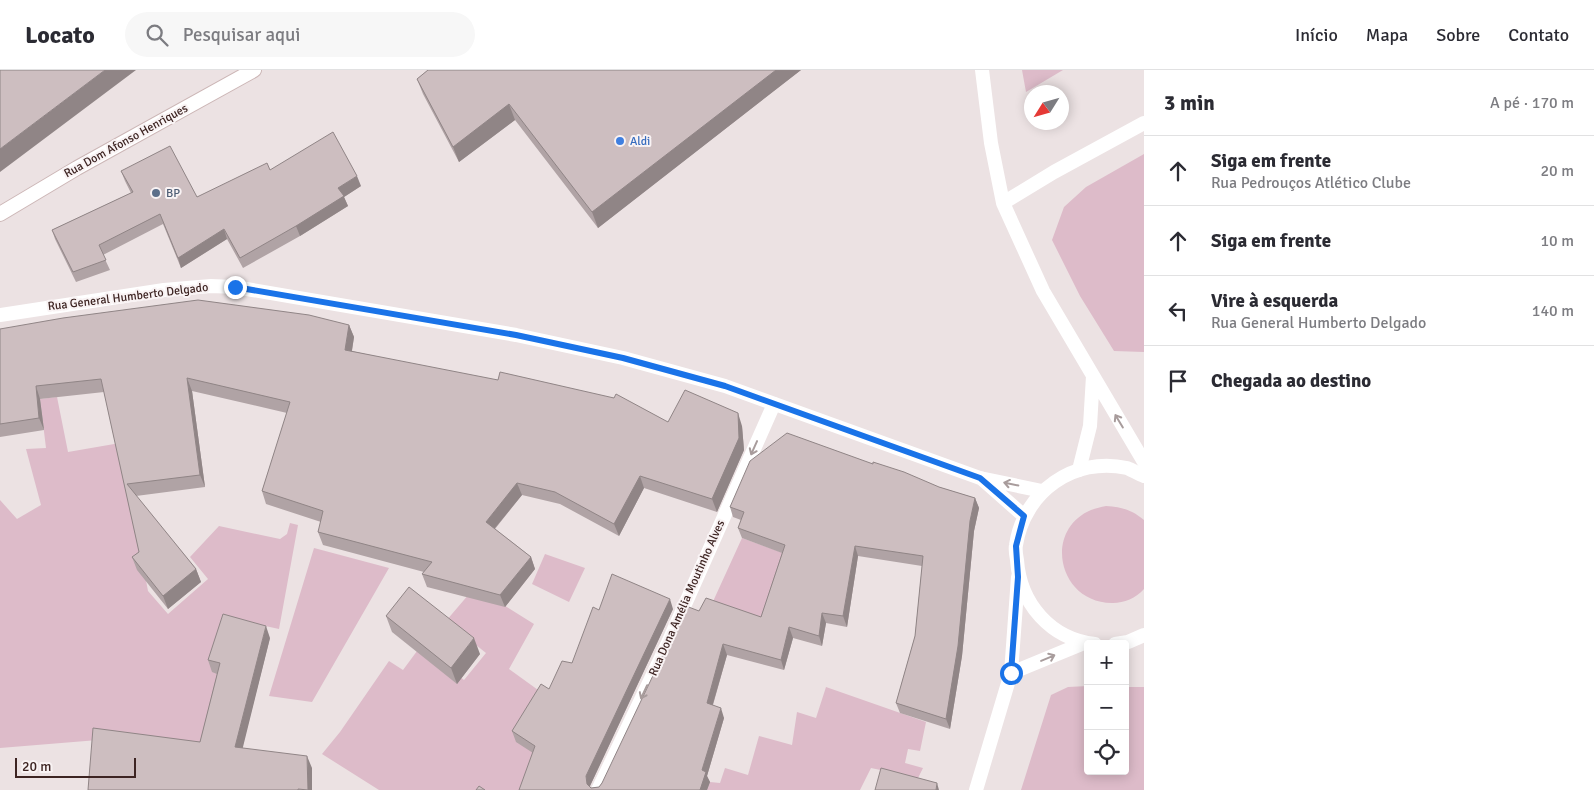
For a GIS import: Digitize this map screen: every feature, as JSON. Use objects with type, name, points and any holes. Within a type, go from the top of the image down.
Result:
[{"type":"street","name":"Rua Dom Afonso Henriques","points":[[0,214],[254,70]]},
{"type":"street","points":[[982,70],[991,143],[1003,203],[1043,291],[1144,462]]},
{"type":"street","points":[[1003,203],[1054,172],[1144,123]]},
{"type":"street","name":"Rua General Humberto Delgado","points":[[0,315],[164,290],[211,286],[235,287],[507,334],[623,358],[725,386],[980,478],[1042,491]]},
{"type":"street","points":[[1080,470],[1090,426],[1092,376]]},
{"type":"street","name":"Rua Dona Amélia Moutinho Alves","points":[[598,790],[667,645],[774,404]]},
{"type":"street","points":[[976,790],[1011,673],[1018,577],[1016,546],[1024,516],[1042,491],[1067,474],[1096,466],[1127,468],[1144,476]]},
{"type":"street","name":"Rua General Humberto Delgado","points":[[980,478],[1024,516]]},
{"type":"street","points":[[1018,577],[1030,605],[1045,622],[1064,634],[1084,641]]},
{"type":"street","points":[[1129,642],[1144,635]]},
{"type":"street","points":[[1011,673],[1084,645]]},
{"type":"shaded area","points":[[1022,70],[1063,70],[1038,85],[1025,85]]},
{"type":"shaded area","points":[[1144,154],[1144,352],[1114,351],[1080,296],[1052,240],[1064,207],[1086,187]]},
{"type":"shaded area","points":[[57,397],[68,452],[120,443],[148,591],[168,614],[208,579],[190,557],[219,526],[280,539],[287,534],[290,523],[298,525],[279,629],[224,617],[229,684],[208,755],[98,740],[0,748],[0,500],[17,519],[41,505],[26,449],[46,448],[40,399]]},
{"type":"shaded area","points":[[1106,506],[1126,510],[1144,520],[1144,589],[1134,597],[1117,603],[1095,600],[1080,592],[1069,580],[1063,565],[1062,549],[1066,534],[1076,520],[1091,510]]},
{"type":"shaded area","points":[[742,538],[786,554],[765,628],[710,608]]},
{"type":"shaded area","points":[[314,548],[389,568],[312,702],[269,696]]},
{"type":"shaded area","points":[[545,554],[585,568],[569,602],[532,584]]},
{"type":"shaded area","points":[[475,587],[534,624],[509,669],[545,695],[539,757],[527,790],[379,790],[322,754],[340,732],[389,661],[403,670],[420,647],[464,680],[486,653],[446,621]]},
{"type":"shaded area","points":[[1084,686],[1084,775],[1129,775],[1129,687],[1144,687],[1144,790],[1021,790],[1051,695],[1068,687]]},
{"type":"shaded area","points":[[826,687],[926,722],[920,751],[908,749],[905,763],[923,768],[918,778],[871,768],[860,790],[707,790],[710,782],[720,783],[725,768],[748,775],[759,736],[792,745],[797,712],[816,718]]},
{"type":"building","points":[[0,70],[105,70],[0,149]]},
{"type":"building","name":"Aldi","points":[[428,70],[776,70],[592,212],[509,104],[453,147],[417,79]]},
{"type":"building","points":[[333,132],[357,176],[338,188],[344,196],[240,258],[224,229],[178,258],[160,214],[99,245],[106,260],[73,272],[52,230],[133,192],[121,171],[170,146],[197,197],[267,163],[270,170]]},
{"type":"building","points":[[198,300],[309,315],[349,325],[345,350],[498,380],[500,372],[614,398],[616,394],[668,422],[685,390],[738,413],[739,438],[712,499],[640,476],[614,524],[555,492],[517,483],[486,522],[531,557],[500,595],[422,574],[432,562],[318,532],[323,511],[262,491],[290,402],[187,378],[200,475],[127,484],[196,569],[163,596],[132,557],[139,552],[101,379],[36,386],[39,418],[0,424],[0,329],[63,318]]},
{"type":"building","points":[[787,433],[975,498],[970,521],[958,646],[946,719],[896,703],[915,636],[923,556],[855,546],[843,616],[822,613],[819,636],[789,627],[781,660],[723,644],[707,703],[721,708],[702,770],[706,772],[700,790],[519,790],[535,746],[512,731],[541,684],[549,689],[562,661],[572,663],[593,607],[599,610],[612,574],[670,599],[586,776],[587,784],[591,788],[599,787],[602,783],[686,606],[699,611],[706,598],[761,617],[785,545],[738,528],[744,512],[730,507],[750,461]]},
{"type":"building","points":[[409,587],[474,638],[451,668],[386,616]]},
{"type":"building","points":[[223,614],[266,626],[235,747],[307,756],[308,790],[88,790],[93,728],[200,742],[220,663],[208,660]]},
{"type":"building","points":[[881,768],[937,783],[936,790],[875,790]]},
{"type":"building","points":[[479,786],[485,790],[476,790]]},
{"type":"place","name":"Aldi","points":[[620,141]]},
{"type":"place","name":"BP","points":[[156,193]]},
{"type":"route","points":[[235,287],[516,335],[623,358],[725,386],[980,478],[1024,516],[1016,546],[1018,577],[1011,673]]}]
